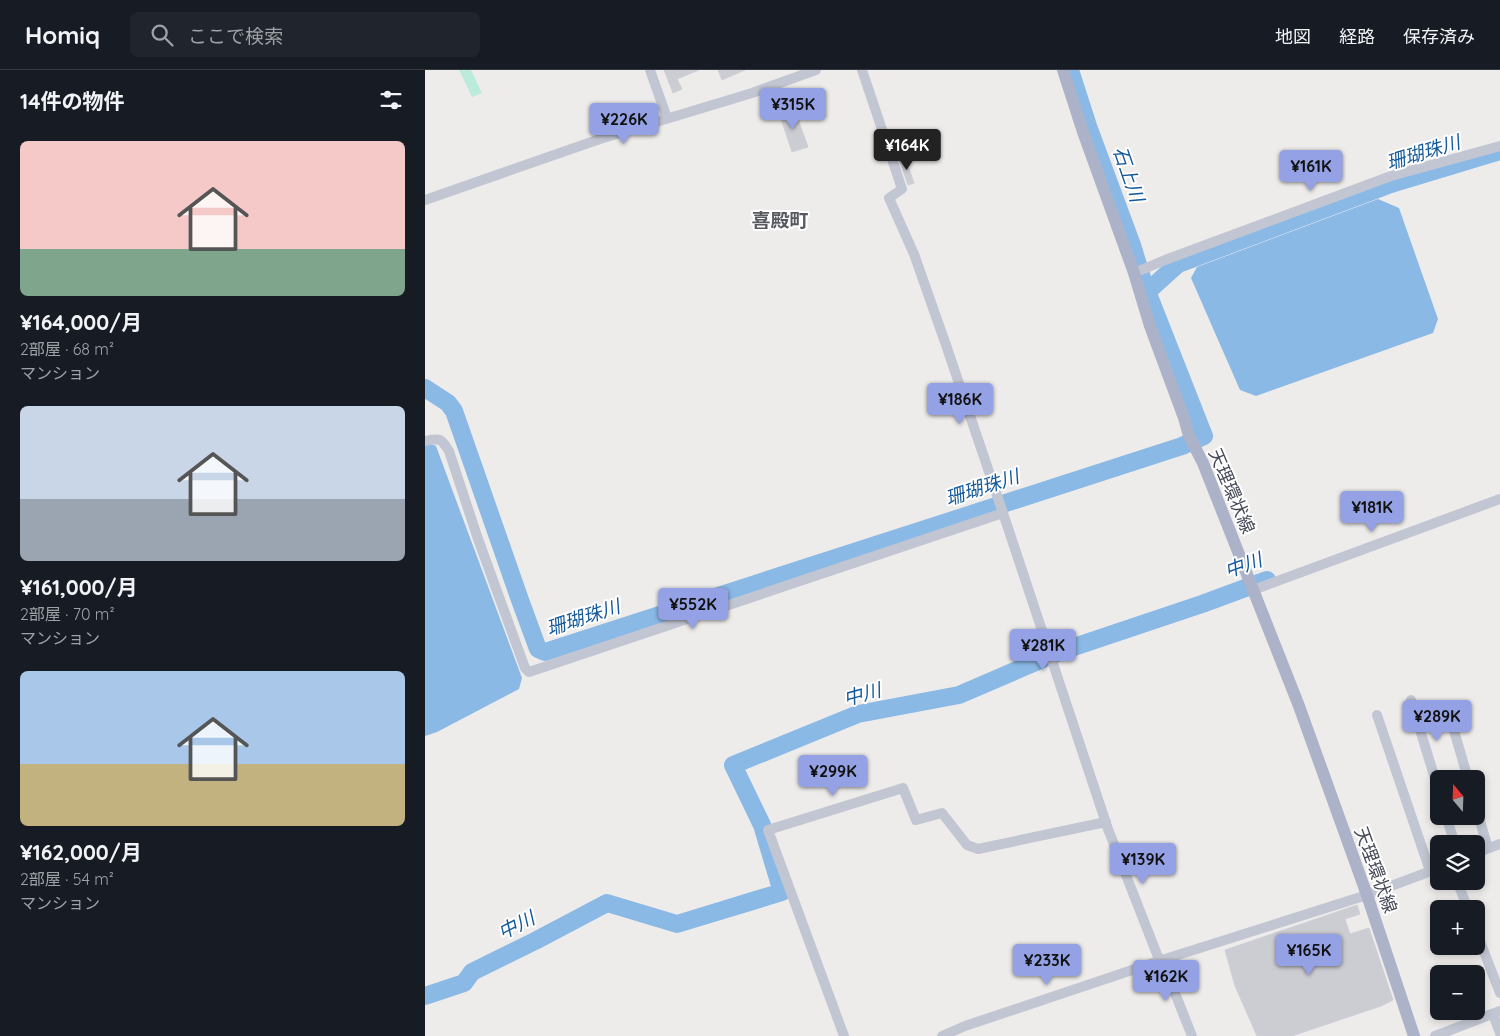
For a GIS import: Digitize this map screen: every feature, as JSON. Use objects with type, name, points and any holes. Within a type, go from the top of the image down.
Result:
[{"type":"main road","name":"天理環状線","points":[[1063,70],[1083,132],[1134,273],[1150,326],[1192,442],[1203,463],[1299,706],[1367,895],[1414,1036]]},
{"type":"street","points":[[650,70],[667,118]]},
{"type":"street","points":[[425,200],[600,139],[816,70]]},
{"type":"street","points":[[863,70],[902,189],[889,198],[914,254],[1003,511],[1106,822],[1158,957],[1163,960],[1192,1036]]},
{"type":"street","points":[[1134,273],[1391,176],[1500,146]]},
{"type":"street","points":[[425,441],[437,438],[442,441],[449,451],[478,539],[525,668],[529,672],[1003,511]]},
{"type":"street","points":[[1251,585],[1500,499]]},
{"type":"street","points":[[1411,700],[1432,770]]},
{"type":"street","points":[[1447,706],[1465,770]]},
{"type":"street","points":[[1377,715],[1430,859]]},
{"type":"street","points":[[843,1036],[768,830],[903,788],[916,820],[943,813],[967,845],[978,849],[1106,822]]},
{"type":"street","points":[[1481,825],[1488,848]]},
{"type":"street","points":[[1485,849],[1500,844]]},
{"type":"street","points":[[943,1036],[965,1026],[1367,895],[1430,871]]},
{"type":"street","points":[[1485,954],[1500,993]]},
{"type":"street","points":[[1435,1036],[1496,1012],[1500,1033]]},
{"type":"green space","points":[[459,70],[471,70],[482,93],[472,97]]},
{"type":"water","points":[[1378,199],[1399,208],[1438,319],[1433,333],[1256,396],[1240,390],[1191,278],[1197,267]]},
{"type":"water","points":[[429,443],[436,446],[522,678],[519,689],[437,732],[425,736],[425,445]]},
{"type":"building","points":[[664,70],[699,70],[677,79],[682,89],[673,93]]},
{"type":"building","points":[[718,70],[745,70],[722,80]]},
{"type":"building","points":[[794,108],[808,147],[792,152],[779,113]]},
{"type":"building","points":[[905,157],[914,183],[908,185],[899,159]]},
{"type":"building","points":[[1357,905],[1360,914],[1345,919],[1350,934],[1369,928],[1393,1000],[1381,1006],[1292,1036],[1257,1036],[1235,986],[1225,950]]},
{"type":"waterway","name":"珊瑚珠川","points":[[425,388],[448,403],[454,411],[538,649],[545,652],[1182,446],[1204,436],[1143,281],[1070,70]]},
{"type":"waterway","name":"珊瑚珠川","points":[[1148,291],[1178,264],[1388,185],[1497,152]]},
{"type":"waterway","name":"中川","points":[[425,996],[464,983],[472,972],[607,903],[677,924],[782,892],[762,825],[733,765],[858,714],[959,695],[1059,652],[1267,580]]},
{"type":"district","name":"喜殿町","points":[[780,220]]},
{"type":"water label","name":"石上川","points":[[1129,174]]}]
